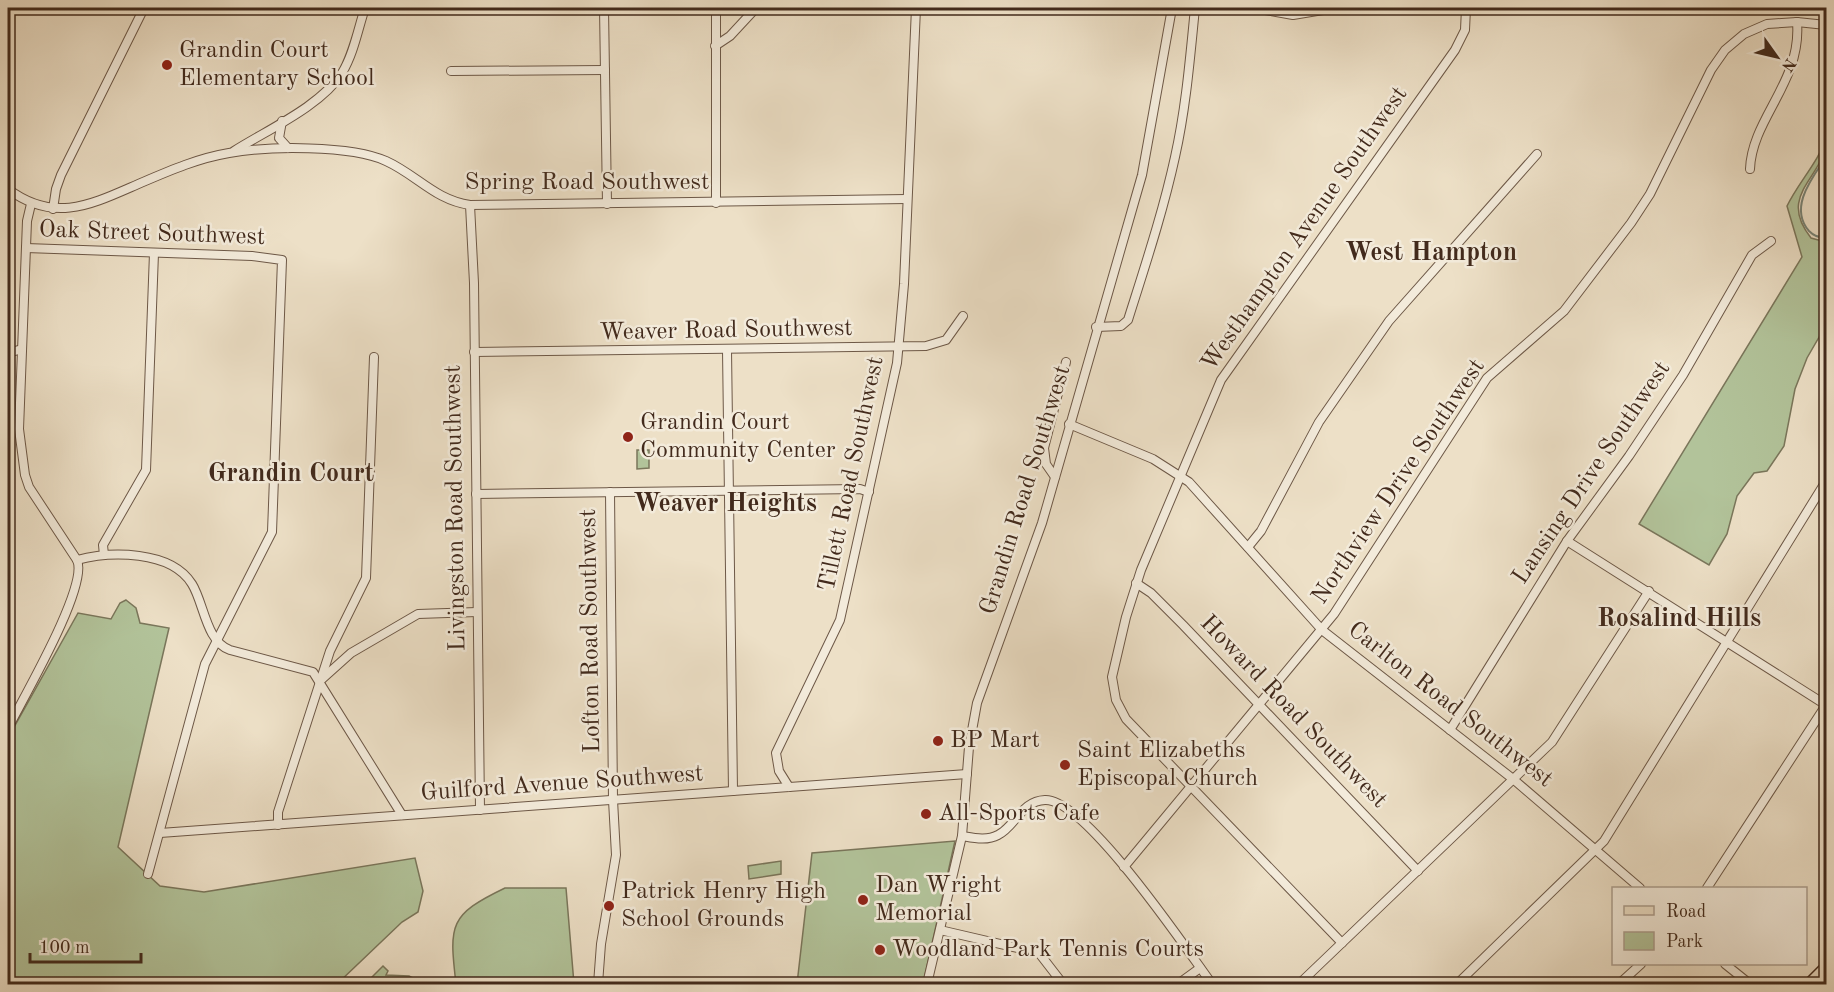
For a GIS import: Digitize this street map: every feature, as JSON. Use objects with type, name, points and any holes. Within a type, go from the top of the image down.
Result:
[{"type":"main road","points":[[1809,984],[1827,968]]},
{"type":"street","points":[[53,209],[53,198],[61,175],[144,8]]},
{"type":"street","points":[[232,152],[314,101],[335,82],[348,60],[365,8]]},
{"type":"street","points":[[604,8],[607,204]]},
{"type":"street","points":[[716,8],[716,203]]},
{"type":"street","points":[[715,46],[730,36],[756,8]]},
{"type":"street","name":"Tillett Road Southwest","points":[[789,787],[779,771],[776,753],[840,620],[900,348],[916,8]]},
{"type":"street","name":"Grandin Road Southwest","points":[[927,984],[962,836],[967,774],[977,703],[1034,545],[1142,175],[1172,8]]},
{"type":"street","points":[[1096,327],[1121,326],[1128,320],[1149,255],[1176,155],[1186,93],[1195,8]]},
{"type":"street","points":[[1254,8],[1293,15],[1335,8]]},
{"type":"street","name":"Westhampton Avenue Southwest","points":[[1342,943],[1121,712],[1112,677],[1136,583],[1180,476],[1230,365],[1455,50],[1465,30],[1466,8]]},
{"type":"street","name":"Northview Drive Southwest","points":[[1124,867],[1347,597],[1487,378],[1564,311],[1640,210],[1719,58],[1732,43],[1756,27],[1778,22],[1827,25]]},
{"type":"street","points":[[1750,169],[1754,147],[1794,60],[1797,22]]},
{"type":"street","points":[[451,71],[605,70]]},
{"type":"street","points":[[283,120],[279,126],[279,138],[289,148]]},
{"type":"street","name":"Spring Road Southwest","points":[[8,189],[31,204],[53,209],[70,209],[96,203],[167,172],[232,152],[289,148],[375,157],[394,165],[447,201],[470,206],[907,199]]},
{"type":"street","points":[[1248,547],[1261,531],[1319,422],[1389,321],[1538,154]]},
{"type":"street","points":[[8,728],[66,615],[80,570],[77,560],[29,486],[25,476],[19,429],[26,248],[31,204]]},
{"type":"street","name":"Livingston Road Southwest","points":[[470,206],[474,273],[480,810]]},
{"type":"street","name":"Lansing Drive Southwest","points":[[1450,730],[1567,541],[1665,402],[1752,255],[1771,241]]},
{"type":"street","name":"Oak Street Southwest","points":[[26,248],[281,258],[272,532],[228,623],[216,639]]},
{"type":"street","points":[[104,555],[103,545],[146,470],[154,253]]},
{"type":"street","name":"Weaver Road Southwest","points":[[474,352],[900,348],[940,344],[948,339],[963,316]]},
{"type":"street","points":[[8,353],[22,349]]},
{"type":"street","points":[[727,350],[733,791]]},
{"type":"street","points":[[278,825],[278,812],[319,681],[330,651],[366,578],[374,357]]},
{"type":"street","points":[[1055,477],[1046,464],[1044,448],[1066,362]]},
{"type":"street","name":"Carlton Road Southwest","points":[[1069,424],[1145,455],[1180,476],[1203,496],[1322,630],[1513,779],[1639,887]]},
{"type":"street","points":[[1457,984],[1597,850],[1827,481]]},
{"type":"street","points":[[476,494],[860,489],[869,492]]},
{"type":"street","name":"Lofton Road Southwest","points":[[598,984],[601,944],[615,862],[612,800],[610,492]]},
{"type":"street","points":[[1567,541],[1826,705],[1708,887]]},
{"type":"street","points":[[77,560],[104,555],[153,560],[181,571],[195,590],[216,639],[224,648],[310,670],[402,815]]},
{"type":"street","name":"Howard Road Southwest","points":[[1136,583],[1159,600],[1418,871]]},
{"type":"street","points":[[1299,984],[1559,733],[1648,591]]},
{"type":"street","points":[[319,681],[351,653],[418,615],[477,612]]},
{"type":"street","points":[[148,874],[202,674],[216,639]]},
{"type":"street","name":"Guilford Avenue Southwest","points":[[160,833],[967,774]]},
{"type":"street","points":[[962,836],[981,839],[998,836],[1027,807],[1040,801],[1053,801],[1081,821],[1124,867],[1212,984]]},
{"type":"street","points":[[940,930],[1039,953],[1064,984]]},
{"type":"street","points":[[1619,984],[1639,965]]},
{"type":"street","points":[[1727,965],[1750,984]]},
{"type":"street","points":[[1178,984],[1200,968]]},
{"type":"green space","points":[[1826,138],[1824,152],[1805,186],[1798,209],[1801,222],[1811,238],[1826,242],[1826,325],[1807,358],[1795,389],[1784,446],[1767,471],[1754,473],[1737,496],[1727,534],[1709,565],[1639,524],[1802,257],[1787,206],[1819,155]]},
{"type":"green space","points":[[637,450],[649,450],[649,468],[637,469]]},
{"type":"green space","points":[[126,600],[136,608],[140,623],[169,628],[118,847],[160,886],[204,892],[415,858],[423,891],[418,912],[402,922],[337,984],[8,984],[8,738],[78,613],[111,619],[120,603]]},
{"type":"green space","points":[[955,841],[923,984],[797,984],[812,853]]},
{"type":"green space","points":[[781,861],[781,874],[749,879],[748,866]]},
{"type":"green space","points":[[505,888],[566,888],[574,984],[456,984],[453,947],[457,924],[463,914],[473,906]]},
{"type":"green space","points":[[383,966],[388,971],[386,975],[409,976],[425,984],[394,981],[365,984]]},
{"type":"waterway","points":[[1826,157],[1809,183],[1801,212],[1803,222],[1809,231],[1817,236],[1826,237]]},
{"type":"place","name":"Grandin Court Elementary School","points":[[167,65]]},
{"type":"place","name":"Grandin Court Community Center","points":[[628,437]]},
{"type":"place","name":"BP Mart","points":[[938,741]]},
{"type":"place","name":"Saint Elizabeths Episcopal Church","points":[[1065,765]]},
{"type":"place","name":"All-Sports Cafe","points":[[926,814]]},
{"type":"place","name":"Dan Wright Memorial","points":[[863,900]]},
{"type":"place","name":"Patrick Henry High School Grounds","points":[[609,906]]},
{"type":"place","name":"Woodland Park Tennis Courts","points":[[880,950]]},
{"type":"district","name":"West Hampton","points":[[1431,253]]},
{"type":"district","name":"Grandin Court","points":[[291,474]]},
{"type":"district","name":"Weaver Heights","points":[[725,504]]},
{"type":"district","name":"Rosalind Hills","points":[[1679,619]]}]
